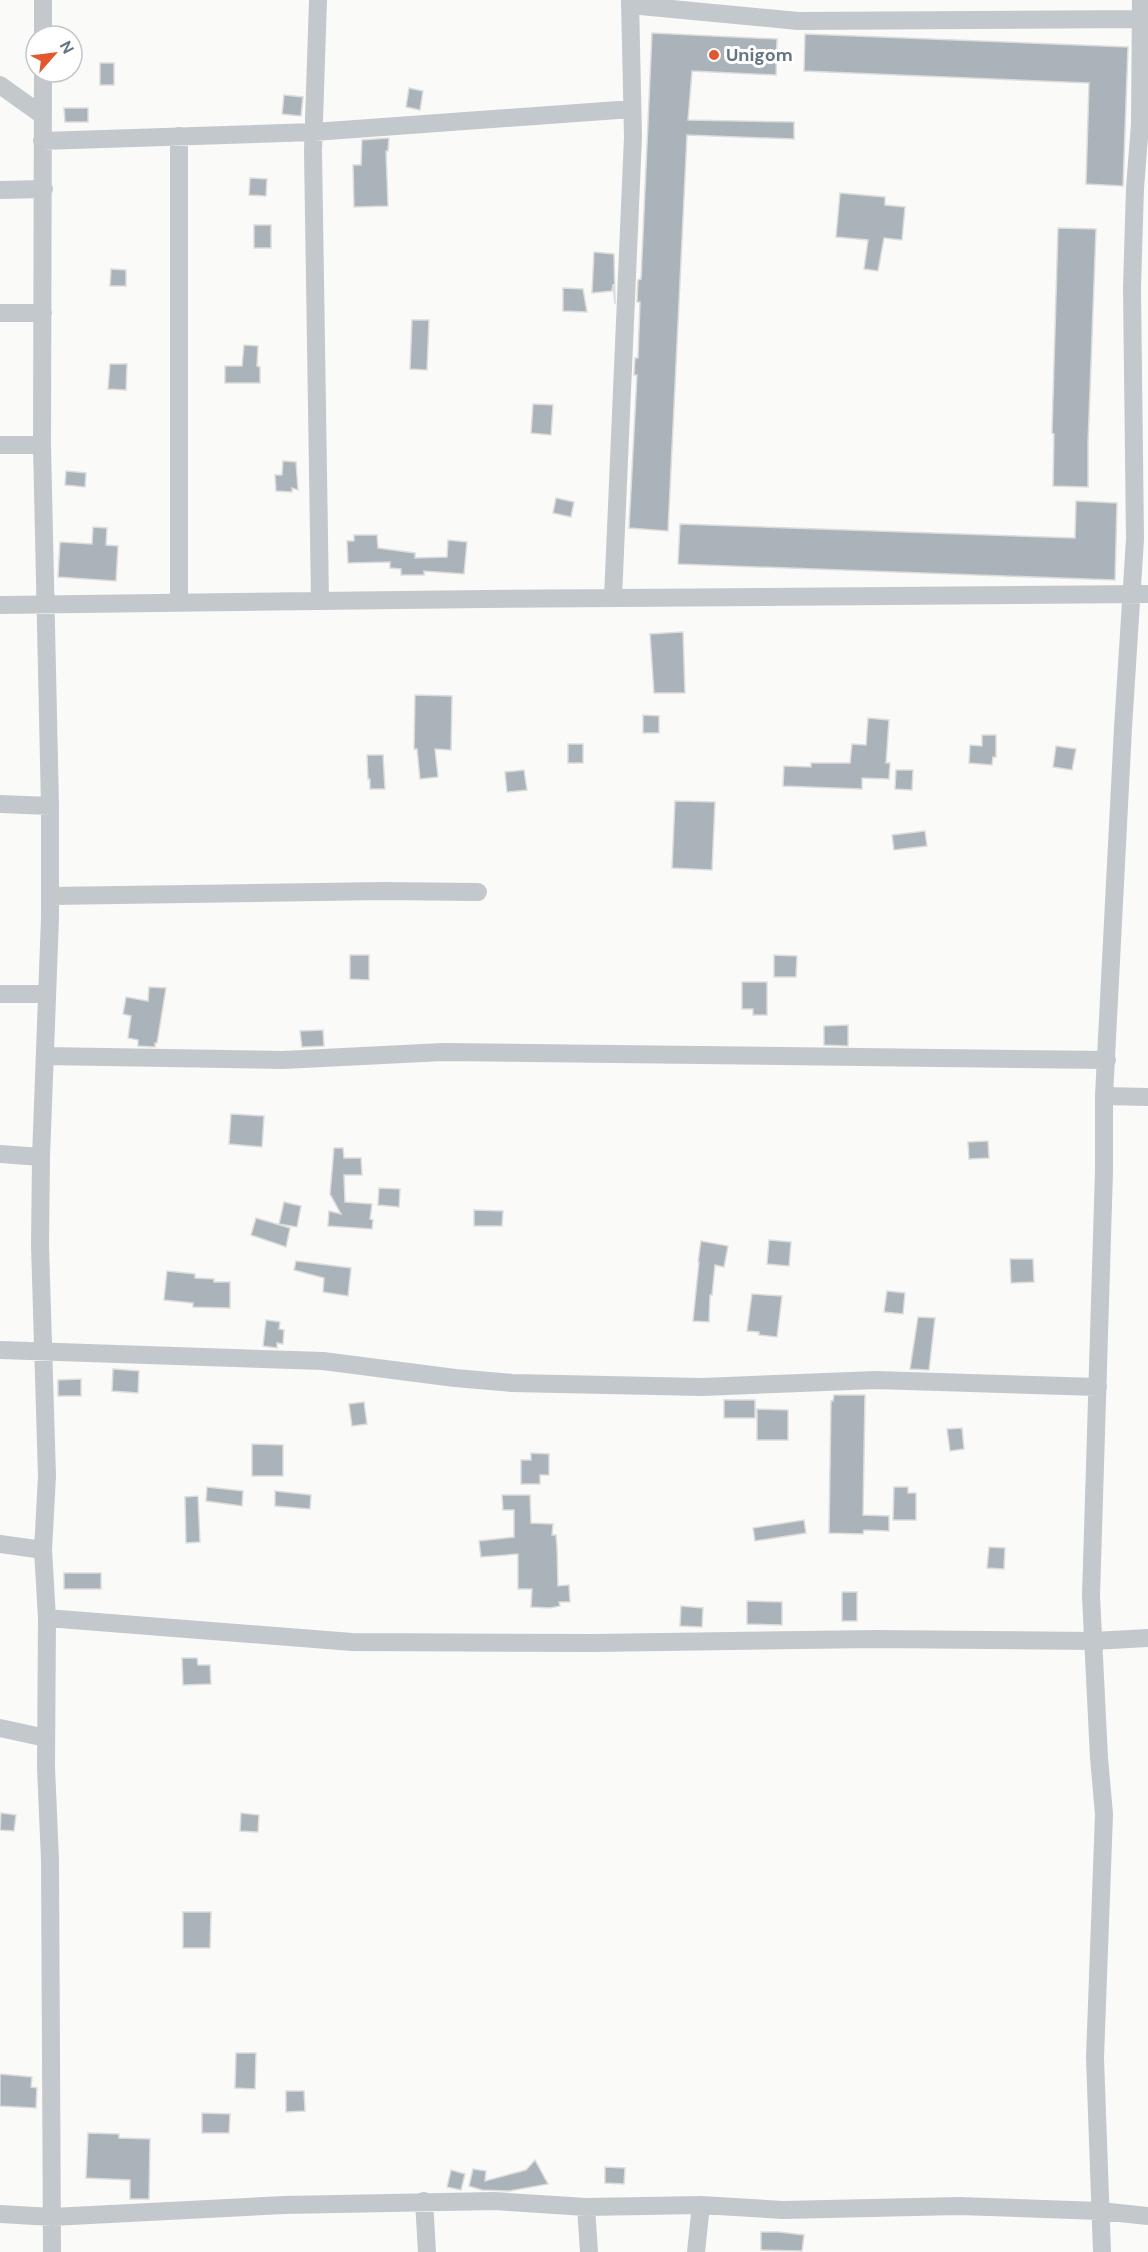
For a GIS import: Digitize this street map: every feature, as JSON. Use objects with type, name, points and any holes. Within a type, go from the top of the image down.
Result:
[{"type":"street","points":[[43,0],[43,24]]},
{"type":"street","points":[[318,0],[314,132],[320,601]]},
{"type":"street","points":[[1102,2252],[1095,2058],[1104,1814],[1098,1758],[1091,1596],[1104,1171],[1104,1096],[1114,888],[1140,594],[1135,538],[1132,288],[1140,124],[1141,0]]},
{"type":"street","points":[[614,598],[633,149],[630,3],[798,21],[1140,19]]},
{"type":"street","points":[[43,84],[42,445],[50,896],[40,1245],[47,1476],[43,1550],[47,1617],[46,1738],[50,1860],[52,2252]]},
{"type":"street","points":[[0,85],[42,115]]},
{"type":"street","points":[[42,141],[314,132],[632,109]]},
{"type":"street","points":[[179,136],[179,603]]},
{"type":"street","points":[[0,190],[44,189]]},
{"type":"street","points":[[0,313],[42,313]]},
{"type":"street","points":[[0,445],[42,445]]},
{"type":"street","points":[[0,605],[1140,594]]},
{"type":"street","points":[[0,804],[50,806]]},
{"type":"street","points":[[50,896],[382,891],[478,892]]},
{"type":"street","points":[[0,994],[47,994]]},
{"type":"street","points":[[45,1056],[283,1060],[443,1052],[1107,1060]]},
{"type":"street","points":[[1104,1096],[1148,1097]]},
{"type":"street","points":[[0,1154],[41,1157]]},
{"type":"street","points":[[0,1350],[323,1361],[512,1383],[702,1387],[876,1380],[1098,1387]]},
{"type":"street","points":[[0,1544],[43,1550]]},
{"type":"street","points":[[47,1617],[352,1642],[594,1643],[876,1639],[1093,1641],[1148,1638]]},
{"type":"street","points":[[0,1728],[46,1738]]},
{"type":"street","points":[[424,2201],[427,2252]]},
{"type":"street","points":[[0,2214],[52,2217],[273,2205],[494,2201],[586,2207],[701,2205],[783,2210],[959,2206],[1100,2211],[1148,2216]]},
{"type":"street","points":[[696,2252],[701,2205]]},
{"type":"street","points":[[586,2207],[589,2252]]},
{"type":"building","points":[[652,33],[777,39],[776,75],[692,71],[688,120],[794,122],[794,139],[687,135],[668,531],[629,528],[637,375],[634,375],[635,358],[638,358],[640,302],[637,302],[638,280],[641,279]]},
{"type":"building","points":[[805,34],[1128,47],[1123,186],[1086,184],[1089,83],[804,71]]},
{"type":"building","points":[[100,63],[114,63],[114,85],[100,85]]},
{"type":"building","points":[[409,88],[423,91],[420,110],[406,107]]},
{"type":"building","points":[[284,95],[303,97],[301,116],[282,114]]},
{"type":"building","points":[[64,108],[88,108],[88,122],[65,122]]},
{"type":"building","points":[[389,138],[388,151],[386,151],[388,206],[354,207],[353,165],[361,165],[362,140]]},
{"type":"building","points":[[250,178],[267,179],[266,196],[249,195]]},
{"type":"building","points":[[840,193],[885,197],[885,205],[905,207],[902,240],[884,238],[878,271],[864,269],[868,240],[836,237]]},
{"type":"building","points":[[254,225],[271,225],[271,248],[254,248]]},
{"type":"building","points":[[1058,228],[1096,229],[1088,487],[1053,486],[1054,434],[1052,433]]},
{"type":"building","points":[[594,252],[614,254],[615,304],[613,284],[612,291],[592,293]]},
{"type":"building","points":[[111,269],[126,270],[126,286],[110,286]]},
{"type":"building","points":[[563,288],[583,289],[587,312],[563,311]]},
{"type":"building","points":[[412,320],[429,320],[427,370],[410,369]]},
{"type":"building","points":[[244,345],[258,346],[257,366],[260,367],[260,383],[225,383],[225,366],[242,366]]},
{"type":"building","points":[[110,364],[127,364],[126,390],[108,389]]},
{"type":"building","points":[[533,404],[553,405],[551,435],[531,433]]},
{"type":"building","points":[[283,461],[296,462],[298,490],[292,488],[292,492],[276,491],[275,475],[282,475]]},
{"type":"building","points":[[66,471],[86,473],[85,487],[65,485]]},
{"type":"building","points":[[556,498],[574,502],[571,517],[553,513]]},
{"type":"building","points":[[1076,501],[1117,503],[1115,580],[678,564],[680,524],[1075,538]]},
{"type":"building","points":[[93,527],[107,528],[106,545],[118,546],[116,581],[58,577],[60,542],[92,544]]},
{"type":"building","points":[[354,535],[377,535],[378,548],[415,553],[415,558],[447,557],[448,540],[467,542],[464,574],[424,571],[424,575],[401,575],[401,569],[390,568],[390,562],[348,563],[347,541],[354,541]]},
{"type":"building","points":[[683,632],[685,693],[654,693],[650,634]]},
{"type":"building","points":[[415,695],[452,696],[451,750],[435,749],[438,777],[420,779],[417,749],[414,749]]},
{"type":"building","points":[[643,715],[659,716],[659,733],[643,733]]},
{"type":"building","points":[[868,718],[889,720],[886,763],[890,763],[889,779],[862,778],[862,789],[783,786],[784,766],[811,767],[811,763],[850,763],[852,744],[866,745]]},
{"type":"building","points":[[982,735],[996,735],[996,757],[993,757],[992,765],[969,763],[970,745],[982,746]]},
{"type":"building","points":[[568,744],[583,744],[583,763],[568,763]]},
{"type":"building","points":[[1056,746],[1076,749],[1072,770],[1053,767]]},
{"type":"building","points":[[367,755],[383,755],[385,789],[370,789]]},
{"type":"building","points":[[524,770],[527,790],[507,792],[505,772]]},
{"type":"building","points":[[896,770],[913,770],[912,790],[895,789]]},
{"type":"building","points":[[675,801],[715,802],[712,870],[672,868]]},
{"type":"building","points":[[925,831],[927,846],[894,850],[892,835]]},
{"type":"building","points":[[350,955],[369,955],[369,980],[350,979]]},
{"type":"building","points":[[774,955],[797,956],[796,977],[774,977]]},
{"type":"building","points":[[742,982],[767,982],[767,1015],[753,1015],[753,1009],[742,1009]]},
{"type":"building","points":[[149,987],[166,988],[155,1047],[138,1046],[138,1040],[128,1038],[131,1016],[123,1014],[126,997],[148,1001]]},
{"type":"building","points":[[848,1025],[848,1046],[824,1045],[824,1026]]},
{"type":"building","points":[[323,1030],[324,1046],[302,1047],[300,1031]]},
{"type":"building","points":[[231,1114],[264,1116],[262,1147],[229,1144]]},
{"type":"building","points":[[988,1141],[989,1158],[969,1159],[968,1142]]},
{"type":"building","points":[[334,1148],[343,1148],[344,1158],[361,1158],[362,1175],[344,1175],[345,1202],[372,1204],[370,1219],[373,1220],[372,1229],[328,1226],[329,1211],[341,1214],[330,1194]]},
{"type":"building","points":[[379,1188],[400,1189],[399,1207],[378,1205]]},
{"type":"building","points":[[284,1202],[301,1206],[297,1227],[279,1224]]},
{"type":"building","points":[[474,1210],[503,1211],[502,1226],[474,1226]]},
{"type":"building","points":[[256,1218],[290,1228],[286,1247],[251,1235]]},
{"type":"building","points":[[769,1240],[791,1242],[789,1266],[767,1264]]},
{"type":"building","points":[[701,1241],[728,1246],[724,1267],[715,1265],[712,1295],[710,1295],[709,1322],[693,1321]]},
{"type":"building","points":[[1010,1259],[1033,1259],[1034,1282],[1011,1283]]},
{"type":"building","points":[[296,1261],[351,1268],[348,1296],[323,1292],[324,1278],[294,1270]]},
{"type":"building","points":[[167,1271],[195,1274],[195,1278],[214,1279],[214,1282],[230,1282],[230,1308],[193,1307],[193,1303],[164,1300]]},
{"type":"building","points":[[887,1291],[905,1293],[903,1314],[884,1312]]},
{"type":"building","points":[[752,1294],[782,1296],[777,1337],[747,1331]]},
{"type":"building","points":[[918,1317],[935,1318],[929,1370],[910,1369]]},
{"type":"building","points":[[266,1320],[280,1322],[279,1329],[284,1330],[283,1344],[277,1343],[277,1348],[263,1346]]},
{"type":"building","points":[[113,1369],[139,1371],[138,1393],[112,1391]]},
{"type":"building","points":[[81,1379],[81,1396],[58,1396],[58,1380]]},
{"type":"building","points":[[834,1395],[865,1395],[863,1515],[889,1516],[889,1531],[864,1530],[863,1534],[829,1533],[831,1401]]},
{"type":"building","points":[[724,1400],[755,1400],[755,1418],[724,1418]]},
{"type":"building","points":[[364,1402],[367,1424],[352,1426],[349,1404]]},
{"type":"building","points":[[757,1409],[788,1410],[788,1440],[757,1440]]},
{"type":"building","points":[[962,1428],[964,1449],[950,1451],[947,1429]]},
{"type":"building","points":[[252,1444],[283,1445],[283,1476],[252,1476]]},
{"type":"building","points":[[531,1453],[549,1454],[549,1475],[540,1475],[540,1484],[521,1484],[521,1460],[531,1460]]},
{"type":"building","points":[[207,1487],[243,1491],[242,1506],[206,1501]]},
{"type":"building","points":[[894,1487],[908,1487],[908,1493],[916,1493],[916,1520],[893,1520]]},
{"type":"building","points":[[275,1491],[311,1495],[310,1509],[275,1506]]},
{"type":"building","points":[[502,1495],[530,1495],[531,1523],[553,1524],[552,1535],[556,1535],[557,1547],[558,1586],[569,1585],[570,1602],[559,1602],[560,1606],[550,1608],[531,1607],[532,1589],[518,1589],[518,1554],[481,1557],[479,1541],[514,1537],[514,1510],[503,1510]]},
{"type":"building","points":[[198,1496],[200,1542],[186,1543],[185,1497]]},
{"type":"building","points":[[804,1520],[806,1533],[755,1541],[753,1528]]},
{"type":"building","points":[[989,1547],[1005,1548],[1004,1569],[987,1568]]},
{"type":"building","points":[[64,1573],[101,1573],[101,1589],[64,1589]]},
{"type":"building","points":[[842,1592],[857,1592],[857,1621],[842,1621]]},
{"type":"building","points":[[747,1601],[782,1602],[782,1625],[747,1624]]},
{"type":"building","points":[[681,1606],[703,1608],[702,1627],[680,1626]]},
{"type":"building","points":[[182,1658],[197,1658],[198,1665],[210,1665],[211,1684],[183,1685]]},
{"type":"building","points":[[1,1813],[16,1815],[14,1831],[0,1830]]},
{"type":"building","points":[[241,1813],[259,1815],[258,1832],[240,1831]]},
{"type":"building","points":[[183,1912],[211,1912],[210,1948],[183,1948]]},
{"type":"building","points":[[236,2053],[256,2053],[255,2089],[235,2088]]},
{"type":"building","points":[[0,2074],[32,2077],[31,2087],[37,2088],[36,2108],[0,2106]]},
{"type":"building","points":[[286,2091],[304,2091],[305,2111],[286,2112]]},
{"type":"building","points":[[202,2113],[230,2114],[229,2133],[202,2133]]},
{"type":"building","points":[[88,2133],[119,2134],[119,2138],[150,2139],[149,2199],[130,2199],[130,2180],[86,2178]]},
{"type":"building","points":[[535,2160],[548,2184],[509,2191],[482,2190],[469,2186],[473,2169],[486,2171],[485,2181],[526,2170]]},
{"type":"building","points":[[605,2167],[625,2168],[624,2184],[605,2183]]},
{"type":"building","points":[[451,2170],[465,2174],[461,2190],[447,2187]]},
{"type":"building","points":[[761,2232],[804,2235],[802,2251],[761,2250]]},
{"type":"place","name":"Unigom","points":[[714,55]]}]
